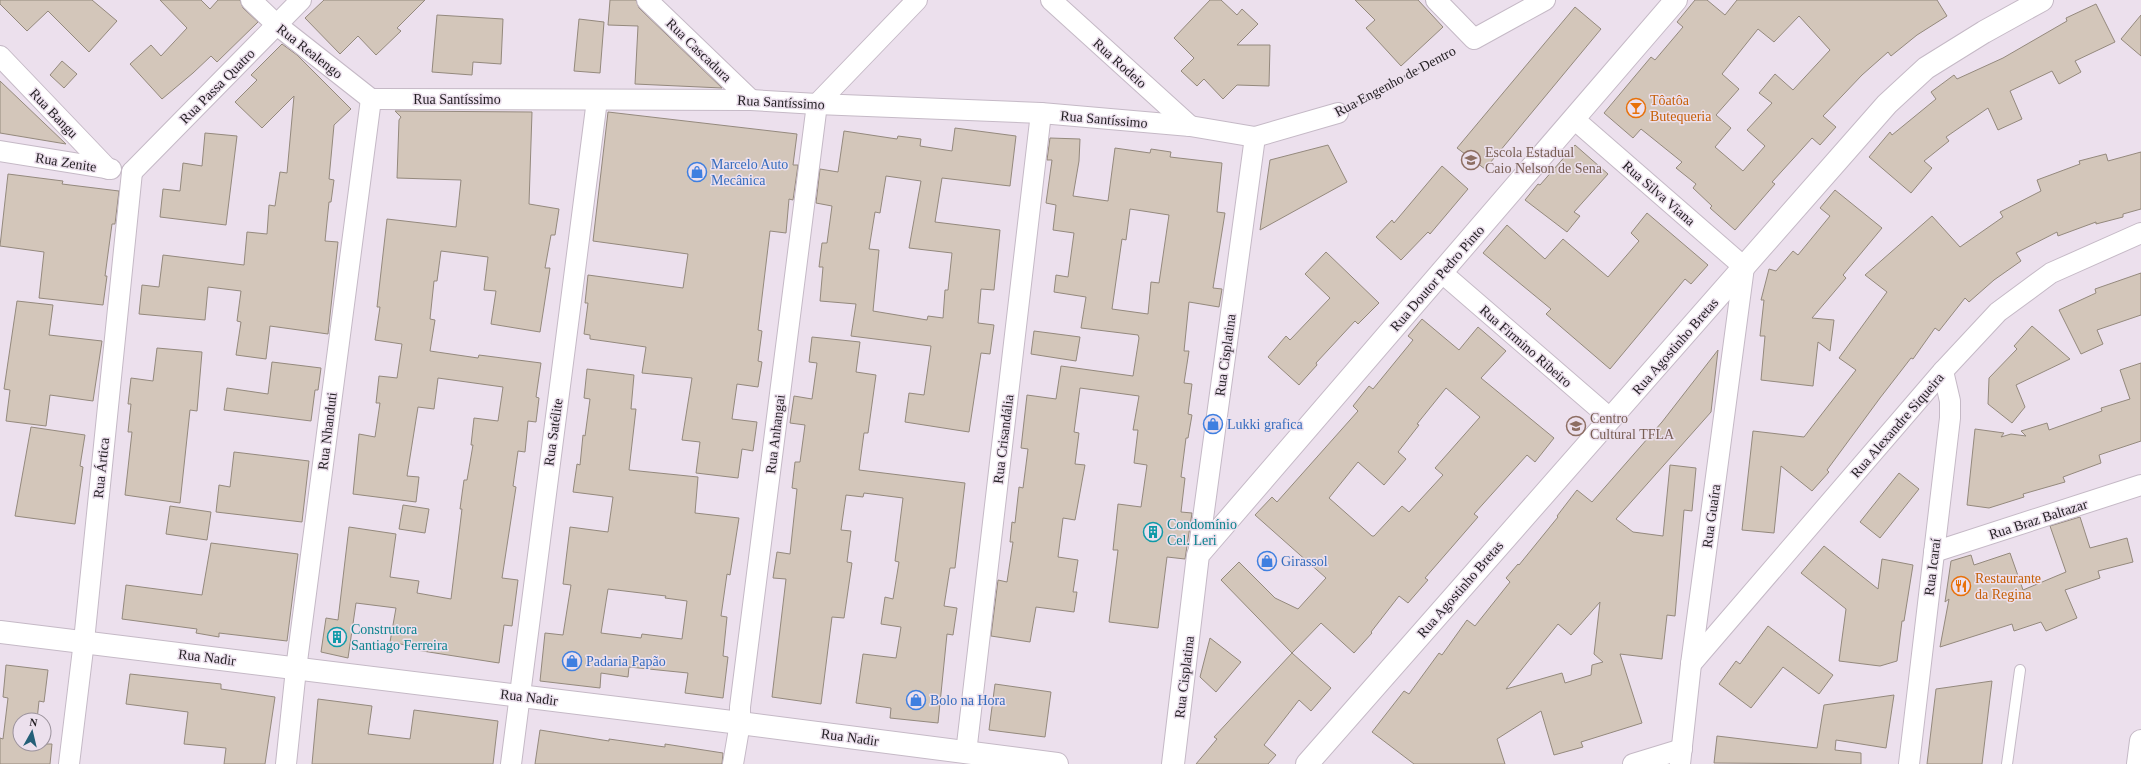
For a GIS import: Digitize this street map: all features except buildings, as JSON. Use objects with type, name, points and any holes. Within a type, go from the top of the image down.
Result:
[{"type":"street","name":"Rua Realengo","points":[[251,0],[277,26],[371,99]]},
{"type":"street","name":"Rua Passa Quatro","points":[[132,172],[302,0]]},
{"type":"street","name":"Rua Cascadura","points":[[647,0],[751,100]]},
{"type":"street","points":[[817,104],[917,0]]},
{"type":"street","name":"Rua Rodeio","points":[[1051,0],[1190,126]]},
{"type":"street","points":[[1436,0],[1474,39],[1545,0]]},
{"type":"street","name":"Rua Doutor Pedro Pinto","points":[[1198,555],[1676,0]]},
{"type":"street","name":"Rua Agostinho Bretas","points":[[1306,764],[1611,420],[1887,104],[1926,68],[1984,32],[2042,0]]},
{"type":"street","name":"Rua Bangu","points":[[0,56],[108,168]]},
{"type":"street","name":"Rua Santíssimo","points":[[371,99],[751,100],[1041,114],[1190,126]]},
{"type":"street","name":"Rua Nhanduti","points":[[286,764],[296,669],[371,99]]},
{"type":"street","name":"Rua Satélite","points":[[511,764],[518,696],[597,100]]},
{"type":"street","name":"Rua Anhangai","points":[[733,764],[740,722],[740,707],[817,104]]},
{"type":"street","name":"Rua Engenho de Dentro","points":[[1190,126],[1255,137],[1338,113]]},
{"type":"street","name":"Rua Crisandália","points":[[965,758],[1041,114]]},
{"type":"street","name":"Rua Silva Viana","points":[[1574,119],[1744,268]]},
{"type":"street","name":"Rua Cisplatina","points":[[1174,764],[1198,555],[1255,137]]},
{"type":"street","name":"Rua Zenite","points":[[0,151],[132,172]]},
{"type":"street","name":"Rua Ártica","points":[[69,764],[84,641],[132,172]]},
{"type":"street","name":"Rua Alexandre Siqueira","points":[[1691,664],[1943,371],[1998,312],[2051,273],[2141,233]]},
{"type":"street","name":"Rua Guaíra","points":[[1681,756],[1691,664],[1744,268]]},
{"type":"street","name":"Rua Firmino Ribeiro","points":[[1441,272],[1611,420]]},
{"type":"street","name":"Rua Icaraí","points":[[1909,764],[1950,418],[1950,401],[1943,371]]},
{"type":"street","name":"Rua Braz Baltazar","points":[[1934,552],[2141,485]]},
{"type":"street","name":"Rua Nadir","points":[[0,632],[84,641],[296,669],[740,722],[965,758],[1057,764]]},
{"type":"street","points":[[2138,764],[2141,741]]},
{"type":"street","points":[[1633,764],[1681,756]]},
{"type":"lane","points":[[2007,764],[2020,670]]},
{"type":"path","name":"Rua Engenho de Dentro","points":[[1338,113],[1474,39]]},
{"type":"place","name":"Tôatôa Butequeria","points":[[1636,108]]},
{"type":"place","name":"Escola Estadual Caio Nelson de Sena","points":[[1471,160]]},
{"type":"place","name":"Marcelo Auto Mecânica","points":[[697,172]]},
{"type":"place","name":"Lukki grafica","points":[[1213,424]]},
{"type":"place","name":"Centro Cultural TFLA","points":[[1576,426]]},
{"type":"place","name":"Condomínio Cel. Leri","points":[[1153,532]]},
{"type":"place","name":"Girassol","points":[[1267,561]]},
{"type":"place","name":"Restaurante da Regina","points":[[1961,586]]},
{"type":"place","name":"Construtora Santiago Ferreira","points":[[337,637]]},
{"type":"place","name":"Padaria Papão","points":[[572,661]]},
{"type":"place","name":"Bolo na Hora","points":[[916,700]]}]
